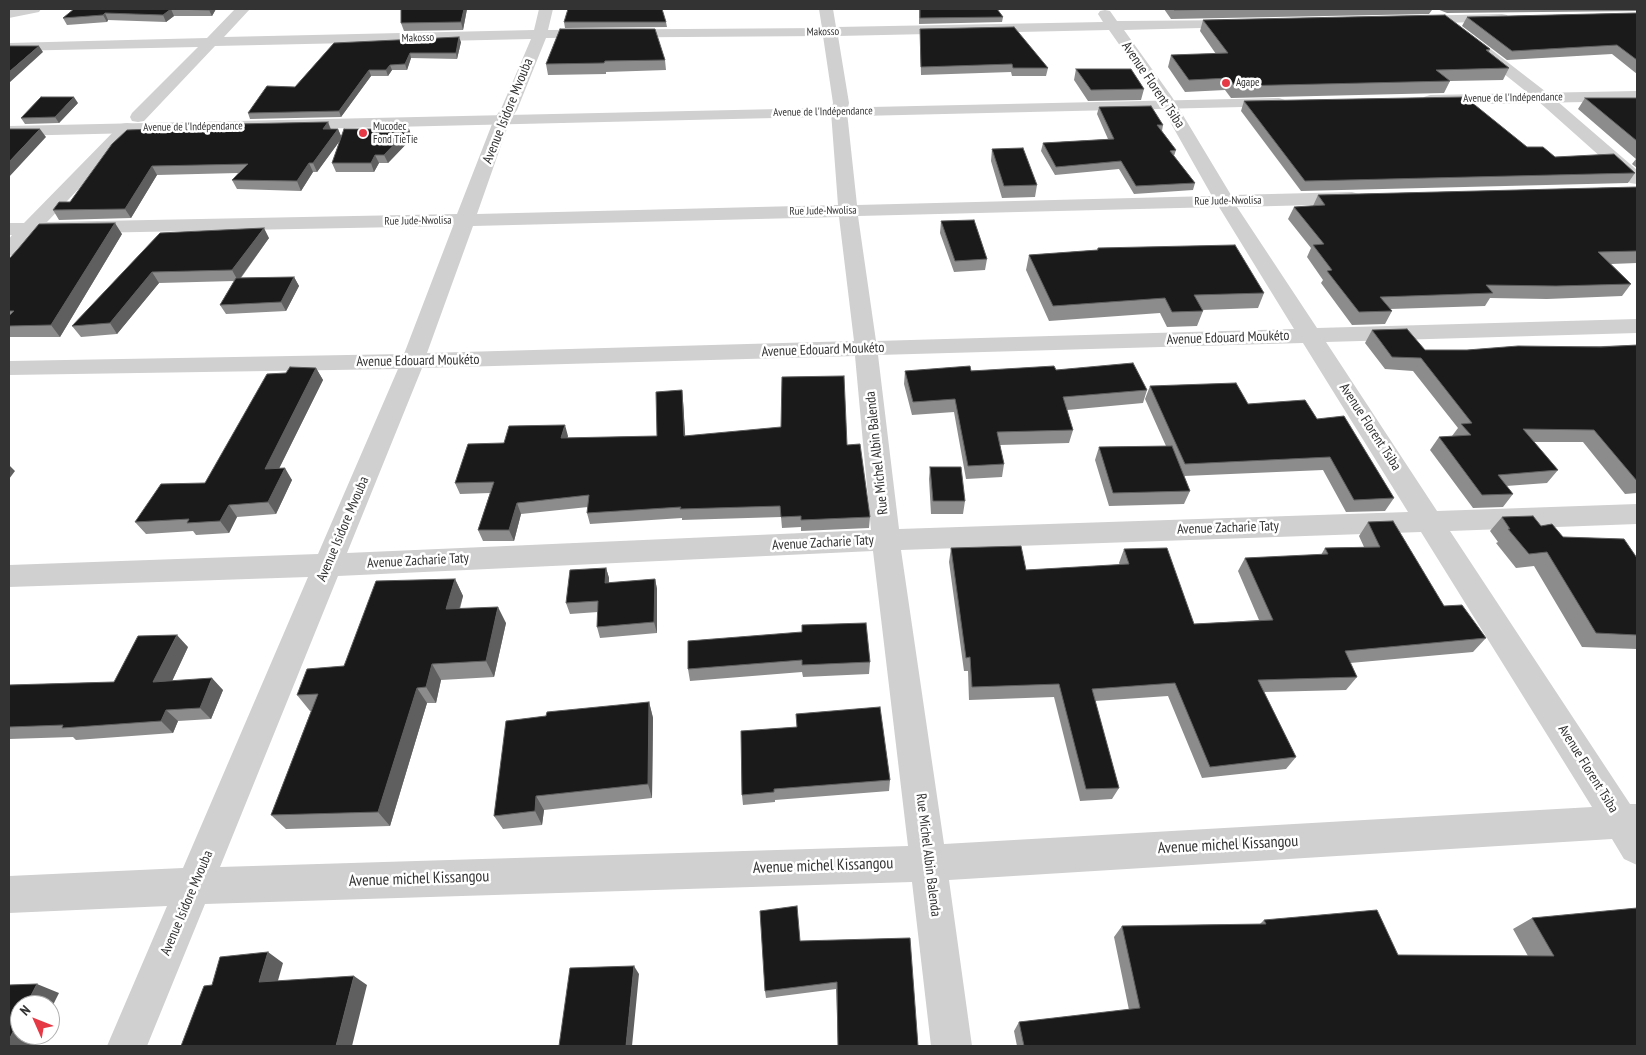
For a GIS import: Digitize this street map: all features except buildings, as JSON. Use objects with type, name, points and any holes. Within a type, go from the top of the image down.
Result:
[{"type":"street","points":[[9,14],[34,9]]},
{"type":"street","points":[[9,250],[243,9]]},
{"type":"street","name":"Avenue Isidore Mvouba","points":[[127,1046],[413,361],[505,114],[540,34],[546,9]]},
{"type":"street","name":"Rue Michel Albin Balenda","points":[[826,9],[840,108],[848,210],[866,348],[886,540],[952,1046]]},
{"type":"street","name":"Avenue Florent Tsiba","points":[[1101,9],[1167,102],[1224,202],[1632,830]]},
{"type":"street","points":[[1429,9],[1538,93],[1634,187]]},
{"type":"street","points":[[1402,20],[1520,18]]},
{"type":"street","name":"Makosso","points":[[9,47],[540,34],[830,32],[1252,23]]},
{"type":"street","name":"Avenue de l'Indépendance","points":[[1412,96],[1538,93],[1637,87]]},
{"type":"street","name":"Avenue de l'Indépendance","points":[[1538,93],[1637,96]]},
{"type":"street","name":"Avenue de l'Indépendance","points":[[9,130],[133,122],[1294,99]]},
{"type":"street","name":"Avenue de l'Indépendance","points":[[9,119],[133,122]]},
{"type":"street","name":"Rue Jude-Nwolisa","points":[[9,229],[1372,198]]},
{"type":"street","name":"Avenue Edouard Moukéto","points":[[9,368],[413,361],[1637,326]]},
{"type":"street","name":"Avenue Zacharie Taty","points":[[9,576],[328,565],[886,540],[1637,514]]},
{"type":"street","name":"Avenue michel Kissangou","points":[[9,894],[194,886],[929,863],[1632,830]]},
{"type":"place","name":"Agape","points":[[1226,83]]},
{"type":"place","name":"Mucodec Fond TieTie","points":[[363,133]]}]
